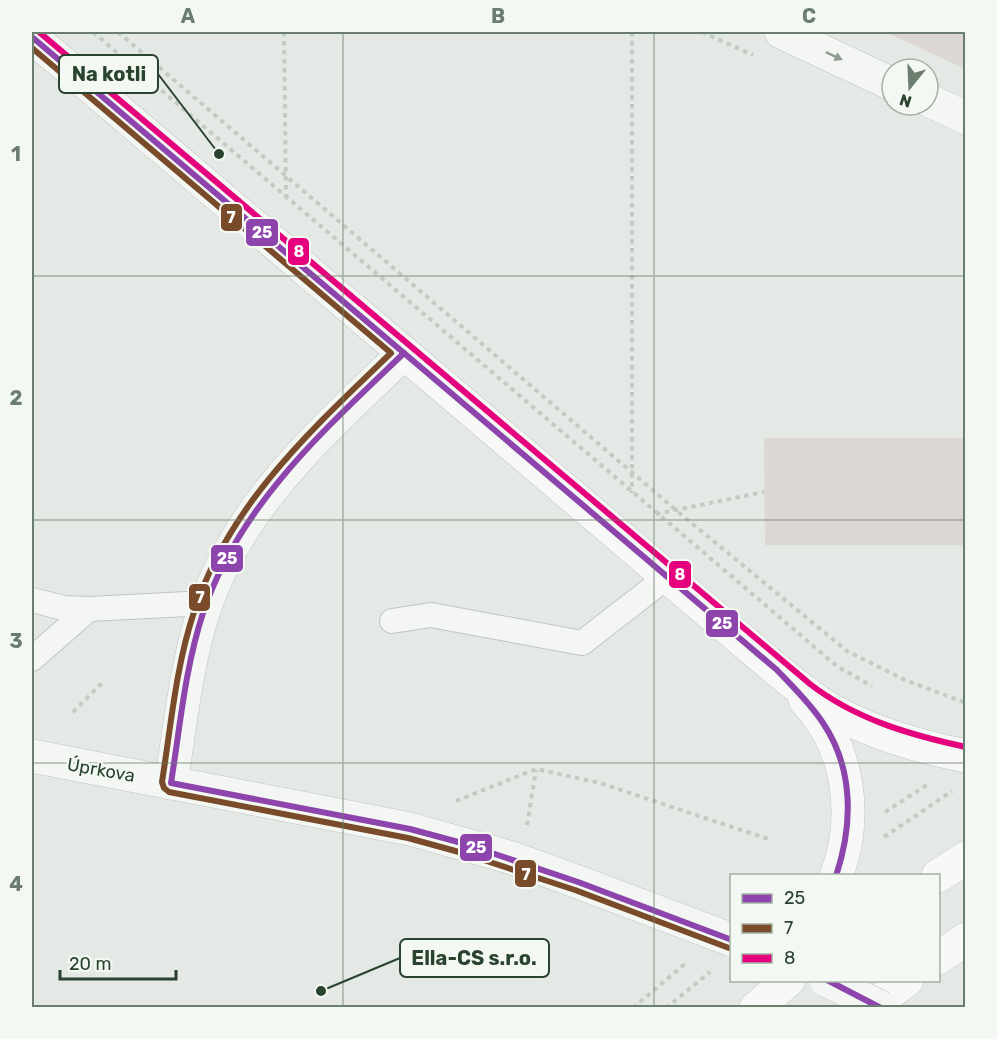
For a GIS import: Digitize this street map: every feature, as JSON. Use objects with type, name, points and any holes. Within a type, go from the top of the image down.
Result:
[{"type":"main road","points":[[404,353],[631,532],[667,576],[777,670],[832,710],[858,724],[906,741],[966,756]]},
{"type":"main road","points":[[777,670],[809,704],[827,729],[839,753],[849,809],[848,836],[838,872]]},
{"type":"main road","points":[[940,875],[966,858]]},
{"type":"main road","points":[[940,957],[966,939]]},
{"type":"main road","points":[[743,1008],[766,982]]},
{"type":"main road","points":[[756,1008],[788,982]]},
{"type":"main road","points":[[869,1008],[906,982]]},
{"type":"street","points":[[781,32],[880,78]]},
{"type":"street","points":[[32,37],[404,353],[304,452],[259,504],[230,550],[207,603],[196,639],[171,783]]},
{"type":"street","points":[[940,106],[966,118]]},
{"type":"street","name":"Úprkova","points":[[32,756],[410,828],[492,852],[730,939]]},
{"type":"street","points":[[828,982],[882,1008]]},
{"type":"lane","points":[[392,621],[431,615],[582,643],[667,576]]},
{"type":"lane","points":[[32,600],[64,608],[89,609],[207,603]]},
{"type":"lane","points":[[32,659],[89,609]]},
{"type":"path","points":[[93,32],[838,667],[877,689]]},
{"type":"path","points":[[118,32],[632,472],[847,651],[905,680],[966,703]]},
{"type":"path","points":[[284,32],[286,253]]},
{"type":"path","points":[[631,532],[632,32]]},
{"type":"path","points":[[631,532],[658,514],[764,492]]},
{"type":"path","points":[[73,712],[103,682]]},
{"type":"path","points":[[456,801],[536,769],[600,783],[771,840]]},
{"type":"path","points":[[527,825],[536,769]]},
{"type":"path","points":[[838,872],[956,788]]},
{"type":"path","points":[[633,1008],[688,961]]},
{"type":"path","points":[[666,1008],[715,968]]},
{"type":"shaded area","points":[[886,32],[965,32],[965,69]]},
{"type":"shaded area","points":[[764,438],[965,438],[965,545],[765,545]]},
{"type":"transit line","name":"8","points":[[39,32],[810,684],[845,707],[864,716],[904,731],[966,747]]},
{"type":"transit line","name":"25","points":[[32,37],[777,670],[823,723],[840,759],[848,798],[848,817],[846,837],[837,874]]},
{"type":"transit line","name":"7","points":[[32,48],[391,353],[332,410],[276,471],[250,503],[209,573],[194,612],[183,653],[162,782],[164,788],[169,792],[408,838],[459,852],[575,890],[729,948]]},
{"type":"transit line","name":"25","points":[[404,353],[287,471],[238,538],[219,574],[197,634],[184,698],[171,783],[410,829],[462,843],[578,882],[730,939]]},
{"type":"transit line","name":"25","points":[[831,982],[881,1008]]},
{"type":"place","name":"Na kotli","points":[[219,154]]},
{"type":"place","name":"Ella-CS s.r.o.","points":[[321,991]]}]
